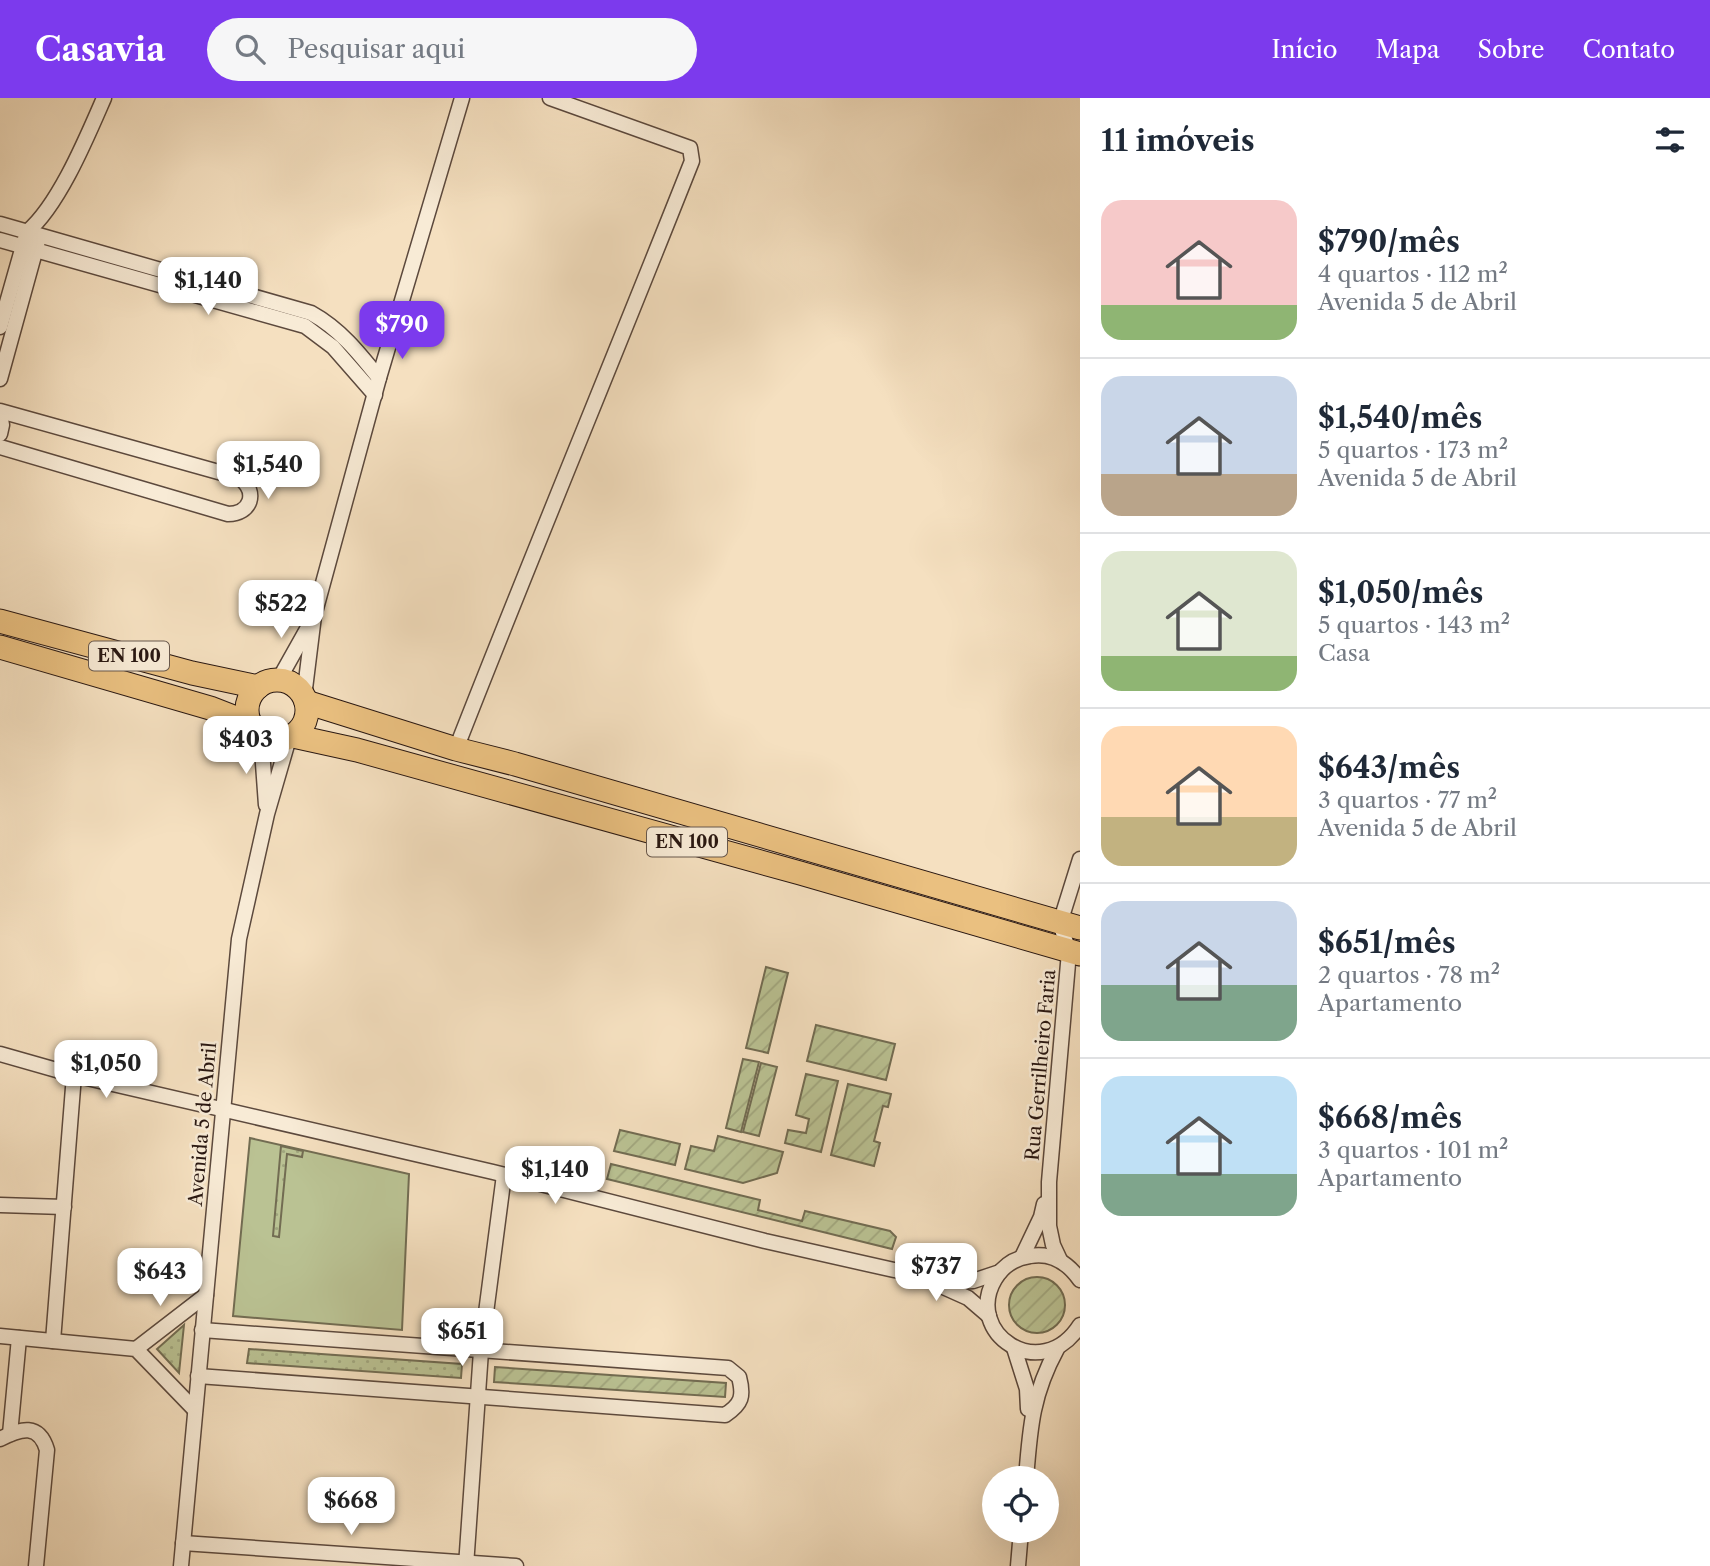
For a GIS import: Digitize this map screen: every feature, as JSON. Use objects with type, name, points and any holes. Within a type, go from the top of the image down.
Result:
[{"type":"main road","name":"EN 100","points":[[0,621],[192,673],[268,684],[289,683],[298,688],[305,700],[456,749],[516,764],[1074,938]]},
{"type":"main road","name":"EN 100","points":[[0,647],[210,708],[279,740],[291,737],[357,750],[800,873],[1074,938]]},
{"type":"main road","points":[[256,730],[247,709],[249,701],[268,684]]},
{"type":"main road","points":[[291,737],[303,725],[307,710],[305,700]]},
{"type":"main road","points":[[508,792],[516,764]]},
{"type":"street","points":[[0,327],[33,237],[104,98]]},
{"type":"street","points":[[305,700],[314,616],[379,378],[462,98]]},
{"type":"street","points":[[456,749],[692,161],[690,148],[550,98]]},
{"type":"street","points":[[0,224],[305,326],[333,346],[375,395]]},
{"type":"street","points":[[0,379],[33,237]]},
{"type":"street","points":[[0,240],[33,237],[311,313],[343,336],[379,378]]},
{"type":"street","points":[[0,434],[0,412],[240,478],[248,484],[250,502],[246,509],[237,514],[228,514],[0,447]]},
{"type":"street","points":[[268,684],[314,616]]},
{"type":"street","name":"Avenida 5 de Abril","points":[[256,730],[267,814]]},
{"type":"street","name":"Avenida 5 de Abril","points":[[181,1566],[239,939],[267,814],[291,737]]},
{"type":"street","name":"Rua Gerrilheiro Faria","points":[[1060,1260],[1049,1226],[1049,1182],[1080,859]]},
{"type":"street","points":[[0,1054],[74,1075],[504,1174],[765,1241],[894,1270],[956,1282],[973,1281],[1000,1272]]},
{"type":"street","points":[[53,1341],[74,1075]]},
{"type":"street","points":[[466,1564],[481,1351],[504,1174]]},
{"type":"street","name":"Rua Gerrilheiro Faria","points":[[1022,1257],[1041,1217],[1049,1182]]},
{"type":"street","points":[[0,1205],[64,1207]]},
{"type":"street","points":[[1068,1343],[1043,1353],[1014,1348],[994,1329],[989,1316],[991,1286],[1010,1263],[1035,1255],[1060,1260],[1072,1269],[1080,1280]]},
{"type":"street","points":[[894,1270],[946,1287],[968,1298],[989,1316]]},
{"type":"street","points":[[136,1349],[206,1295]]},
{"type":"street","points":[[1027,1466],[1037,1392],[1080,1325]]},
{"type":"street","points":[[198,1376],[725,1415],[737,1407],[743,1392],[739,1377],[728,1368],[202,1330]]},
{"type":"street","points":[[0,1336],[136,1349],[195,1410]]},
{"type":"street","points":[[19,1338],[5,1436],[21,1431],[36,1431],[43,1437],[47,1450],[36,1566]]},
{"type":"street","points":[[1014,1348],[1027,1390],[1030,1435]]},
{"type":"street","points":[[183,1542],[516,1566]]},
{"type":"street","points":[[1018,1566],[1020,1543]]},
{"type":"green space","points":[[766,967],[788,973],[768,1053],[746,1048]]},
{"type":"green space","points":[[816,1025],[895,1044],[886,1080],[807,1061]]},
{"type":"green space","points":[[743,1059],[759,1062],[741,1132],[726,1128]]},
{"type":"green space","points":[[761,1063],[777,1067],[759,1136],[743,1132]]},
{"type":"green space","points":[[806,1074],[838,1081],[821,1152],[785,1143],[788,1130],[806,1133],[809,1119],[796,1115]]},
{"type":"green space","points":[[848,1084],[891,1094],[888,1107],[883,1106],[874,1141],[880,1143],[874,1166],[831,1155]]},
{"type":"green space","points":[[620,1130],[680,1144],[675,1165],[614,1151]]},
{"type":"green space","points":[[718,1136],[783,1152],[777,1173],[743,1183],[685,1169],[691,1146],[714,1151]]},
{"type":"green space","points":[[250,1138],[409,1174],[402,1330],[233,1316]]},
{"type":"green space","points":[[281,1146],[303,1151],[302,1157],[287,1154],[279,1237],[273,1236]]},
{"type":"green space","points":[[611,1164],[760,1200],[758,1210],[802,1221],[805,1211],[890,1231],[896,1237],[892,1249],[607,1179]]},
{"type":"green space","points":[[1037,1277],[1048,1279],[1057,1285],[1063,1294],[1063,1316],[1057,1325],[1048,1331],[1037,1333],[1026,1331],[1017,1325],[1011,1316],[1009,1305],[1011,1294],[1017,1285],[1026,1279]]},
{"type":"green space","points":[[184,1325],[179,1373],[157,1349]]},
{"type":"green space","points":[[249,1349],[462,1364],[461,1378],[247,1363]]},
{"type":"green space","points":[[495,1367],[726,1383],[725,1397],[494,1382]]}]
